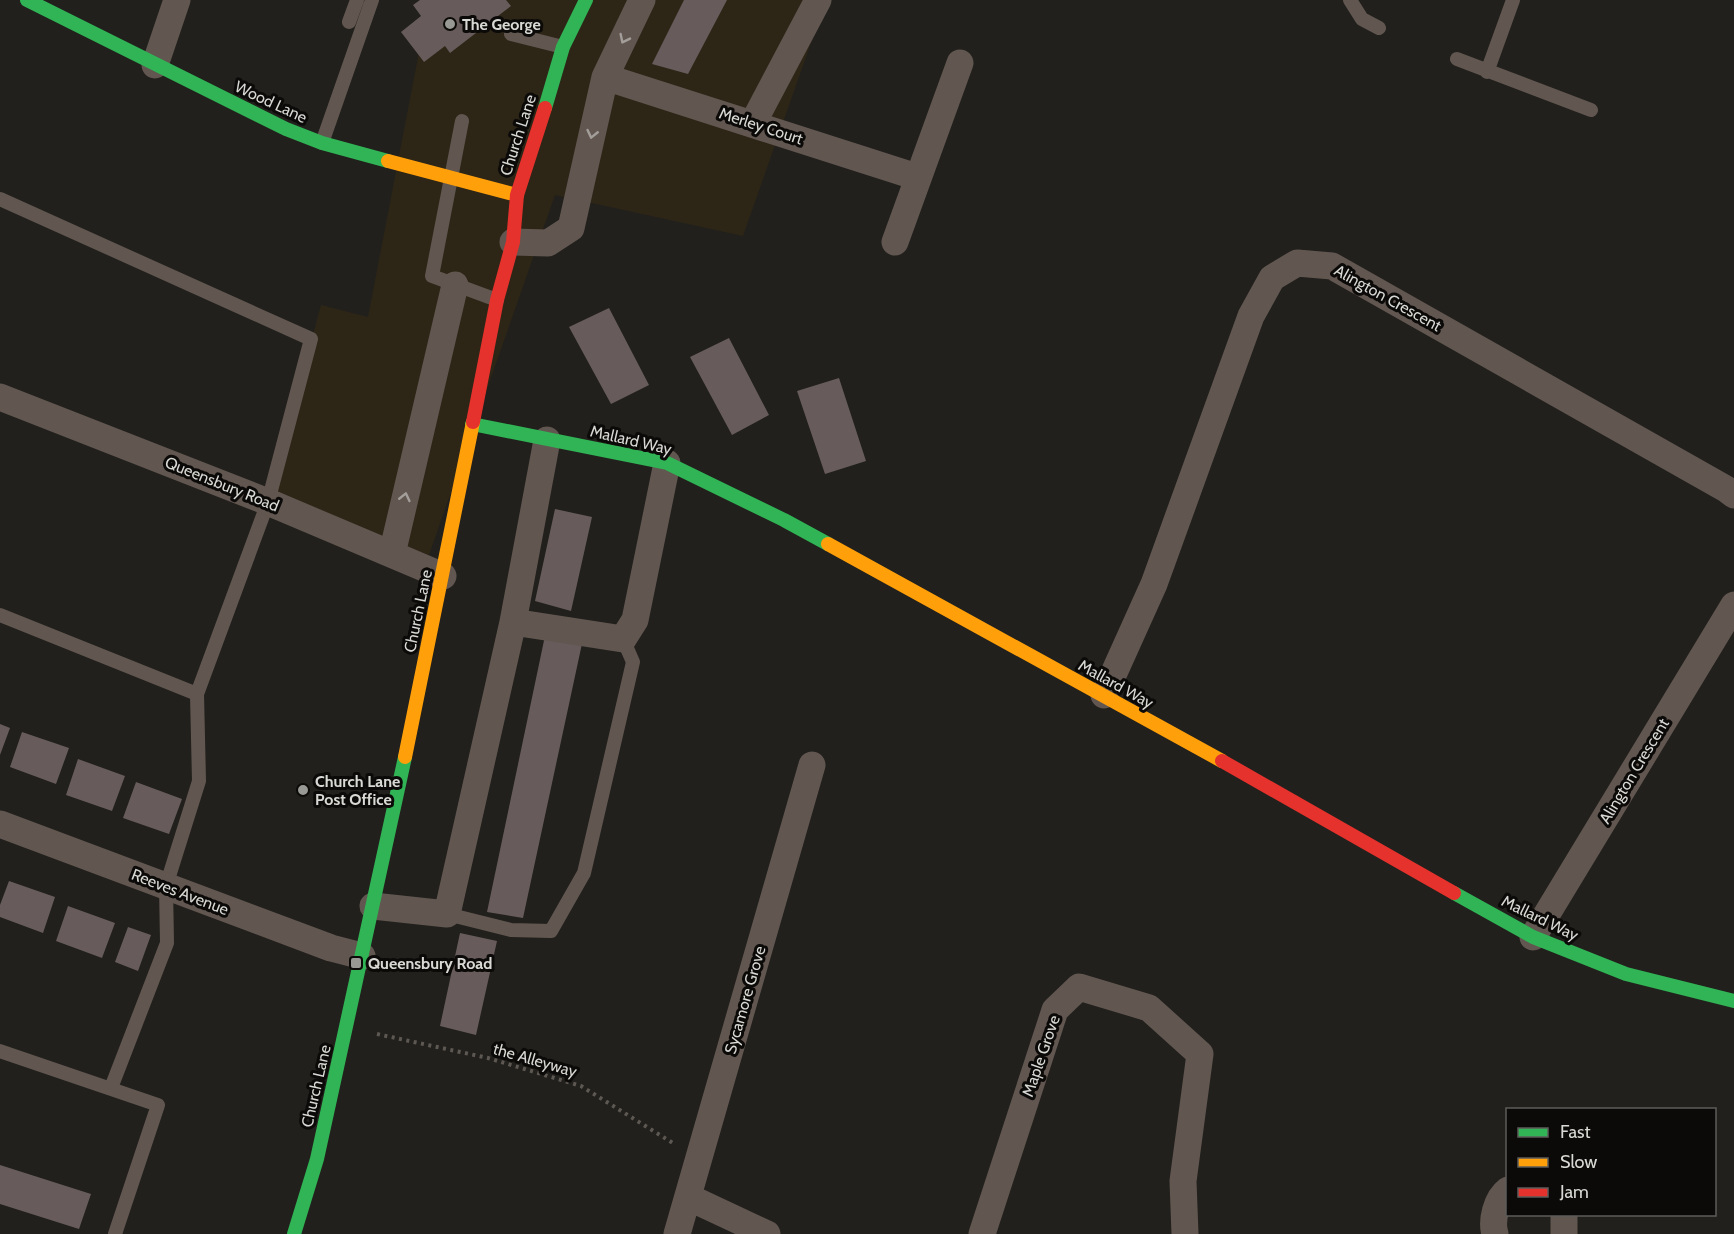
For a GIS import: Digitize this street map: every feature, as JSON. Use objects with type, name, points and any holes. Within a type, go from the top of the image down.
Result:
[{"type":"street","name":"Wood Lane","points":[[27,0],[286,129],[322,143],[517,195]]},
{"type":"street","points":[[155,65],[177,0]]},
{"type":"street","name":"Church Lane","points":[[294,1234],[317,1159],[373,906],[497,300],[513,242],[517,195],[563,47],[586,0]]},
{"type":"street","points":[[513,242],[548,243],[571,228],[605,77],[642,0]]},
{"type":"street","points":[[753,123],[818,0]]},
{"type":"street","points":[[896,242],[917,177],[960,63]]},
{"type":"street","name":"Merley Court","points":[[605,77],[917,177]]},
{"type":"street","name":"Alington Crescent","points":[[1104,695],[1154,584],[1251,316],[1272,278],[1297,263],[1332,266],[1734,495]]},
{"type":"street","points":[[392,554],[455,285]]},
{"type":"street","name":"Queensbury Road","points":[[0,397],[268,502],[442,576]]},
{"type":"street","name":"Mallard Way","points":[[472,424],[668,464],[784,520],[1104,695],[1533,937],[1626,974],[1734,1001]]},
{"type":"street","points":[[373,906],[447,914],[513,622],[547,440]]},
{"type":"street","points":[[513,622],[623,639],[635,620],[668,464]]},
{"type":"street","name":"Alington Crescent","points":[[1533,937],[1734,605]]},
{"type":"street","name":"Sycamore Grove","points":[[677,1234],[812,765]]},
{"type":"street","name":"Reeves Avenue","points":[[0,824],[331,948],[362,956]]},
{"type":"street","name":"Maple Grove","points":[[982,1234],[1055,1010],[1079,987],[1149,1008],[1200,1054],[1183,1181],[1185,1234]]},
{"type":"street","points":[[1495,1234],[1493,1227],[1497,1205],[1502,1194],[1506,1191]]},
{"type":"street","points":[[688,1197],[767,1234]]},
{"type":"street","points":[[1564,1216],[1564,1234]]},
{"type":"lane","points":[[349,22],[357,0]]},
{"type":"lane","points":[[322,143],[372,0]]},
{"type":"lane","points":[[1350,0],[1362,19],[1378,27]]},
{"type":"lane","points":[[1487,72],[1513,0]]},
{"type":"lane","points":[[511,34],[563,47]]},
{"type":"lane","points":[[1457,59],[1591,110]]},
{"type":"lane","points":[[462,121],[432,276],[497,300]]},
{"type":"lane","points":[[0,199],[311,339],[268,502],[197,694],[199,781],[166,886],[167,943],[111,1088]]},
{"type":"lane","points":[[0,615],[197,694]]},
{"type":"lane","points":[[447,914],[511,930],[551,931],[584,873],[633,662],[623,639]]},
{"type":"lane","points":[[0,1051],[158,1105],[115,1234]]},
{"type":"path","name":"the Alleyway","points":[[347,1027],[488,1058],[580,1086],[699,1159]]},
{"type":"shaded area","points":[[429,0],[826,0],[743,236],[555,195],[429,555],[268,502],[321,305],[368,317]]},
{"type":"building","name":"The George","points":[[420,0],[506,0],[511,6],[450,53],[445,46],[424,62],[401,32],[421,16],[413,5]]},
{"type":"building","points":[[684,0],[727,0],[688,74],[652,64]]},
{"type":"building","points":[[609,308],[649,385],[611,404],[569,327]]},
{"type":"building","points":[[729,338],[769,415],[732,435],[690,357]]},
{"type":"building","points":[[839,378],[866,461],[825,474],[797,391]]},
{"type":"building","points":[[555,509],[592,517],[571,611],[535,601]]},
{"type":"building","points":[[546,631],[583,639],[523,918],[487,912]]},
{"type":"building","points":[[0,724],[10,728],[0,755]]},
{"type":"building","points":[[22,732],[69,748],[56,784],[10,767]]},
{"type":"building","points":[[78,759],[125,776],[112,811],[66,795]]},
{"type":"building","points":[[136,782],[182,799],[169,834],[123,818]]},
{"type":"building","points":[[9,881],[55,897],[43,933],[0,917],[0,905]]},
{"type":"building","points":[[68,906],[115,923],[102,958],[56,941]]},
{"type":"building","points":[[128,927],[151,935],[138,971],[115,962]]},
{"type":"building","points":[[460,933],[497,941],[476,1035],[440,1026]]},
{"type":"building","points":[[0,1165],[91,1194],[79,1229],[0,1204]]},
{"type":"traffic: fast","points":[[27,0],[286,129],[322,143],[388,161]]},
{"type":"traffic: fast","points":[[545,108],[563,47],[586,0]]},
{"type":"traffic: fast","points":[[472,424],[667,463],[828,544]]},
{"type":"traffic: fast","points":[[294,1234],[317,1159],[405,757]]},
{"type":"traffic: fast","points":[[1454,893],[1533,937],[1626,974],[1734,1001]]},
{"type":"traffic: slow","points":[[388,161],[517,195]]},
{"type":"traffic: slow","points":[[405,757],[473,422]]},
{"type":"traffic: slow","points":[[828,544],[1222,761]]},
{"type":"traffic: jam","points":[[473,422],[497,300],[513,242],[517,195],[545,108]]},
{"type":"traffic: jam","points":[[1222,761],[1454,893]]},
{"type":"place","name":"The George","points":[[450,24]]},
{"type":"place","name":"Church Lane Post Office","points":[[303,790]]},
{"type":"place","name":"Queensbury Road","points":[[356,963]]}]
